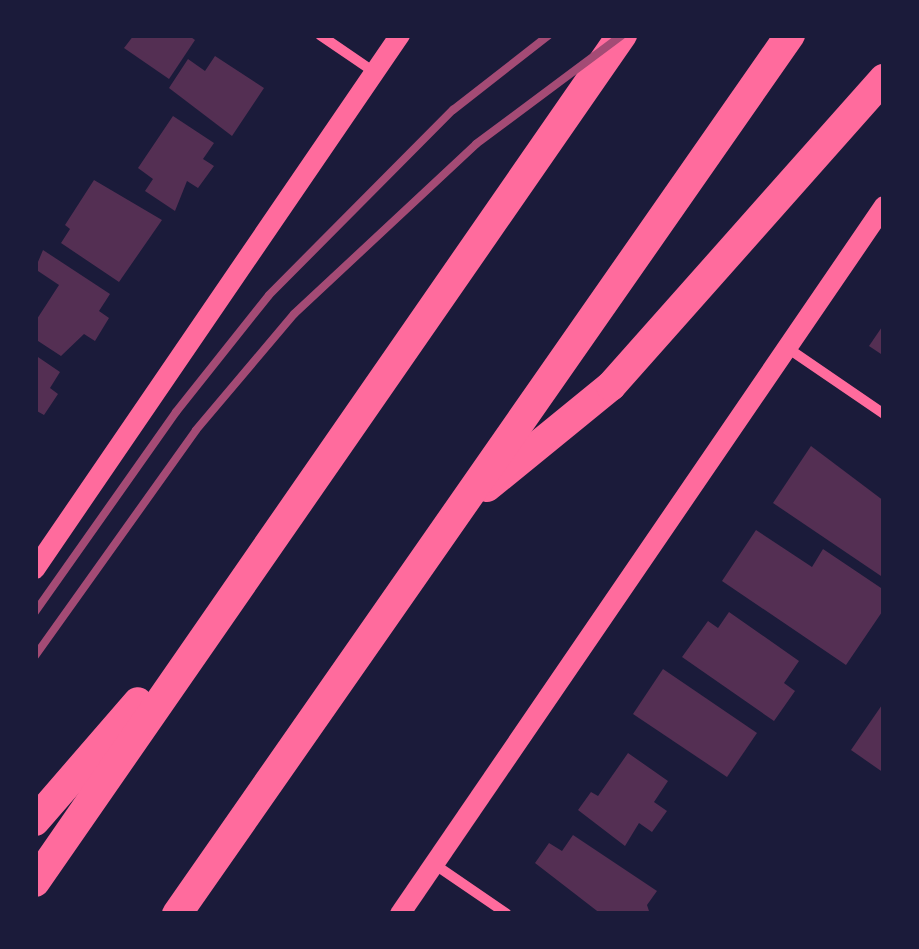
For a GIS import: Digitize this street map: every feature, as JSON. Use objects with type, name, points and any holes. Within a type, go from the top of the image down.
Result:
[{"type":"highway","points":[[35,882],[622,35]]},
{"type":"highway","points":[[177,914],[790,35]]},
{"type":"highway","points":[[457,511],[612,386],[884,79]]},
{"type":"highway","points":[[35,822],[235,590]]},
{"type":"main road","points":[[35,569],[400,35]]},
{"type":"main road","points":[[400,914],[884,206]]},
{"type":"street","points":[[320,35],[375,72]]},
{"type":"street","points":[[785,346],[884,414]]},
{"type":"street","points":[[433,863],[507,914]]},
{"type":"building","points":[[134,35],[188,35],[195,40],[169,79],[124,48]]},
{"type":"building","points":[[215,56],[264,88],[232,136],[169,88],[188,59],[205,71]]},
{"type":"building","points":[[173,116],[214,143],[203,159],[214,166],[198,188],[187,181],[175,211],[145,191],[153,179],[138,168]]},
{"type":"building","points":[[94,180],[162,220],[119,282],[61,243],[70,229],[65,225]]},
{"type":"building","points":[[43,250],[110,294],[99,311],[109,318],[95,341],[84,334],[61,356],[35,339],[35,322],[59,285],[35,269]]},
{"type":"building","points":[[884,324],[884,356],[869,346]]},
{"type":"building","points":[[35,355],[60,372],[50,388],[58,394],[44,415],[35,410]]},
{"type":"building","points":[[811,446],[884,501],[881,576],[773,503]]},
{"type":"building","points":[[756,530],[812,567],[823,549],[884,590],[884,609],[846,665],[722,581]]},
{"type":"building","points":[[729,612],[799,661],[784,683],[795,691],[774,721],[682,657],[708,621],[718,628]]},
{"type":"building","points":[[663,669],[757,733],[727,777],[633,714]]},
{"type":"building","points":[[884,702],[884,773],[851,750]]},
{"type":"building","points":[[628,753],[668,781],[654,802],[667,811],[652,832],[639,823],[625,846],[578,810],[591,792],[598,796]]},
{"type":"building","points":[[573,835],[657,891],[647,905],[650,914],[601,914],[535,863],[549,843],[562,851]]},
{"type":"railway","points":[[35,612],[176,412],[269,295],[453,110],[549,35]]},
{"type":"railway","points":[[35,656],[196,430],[294,314],[476,144],[622,35]]}]
